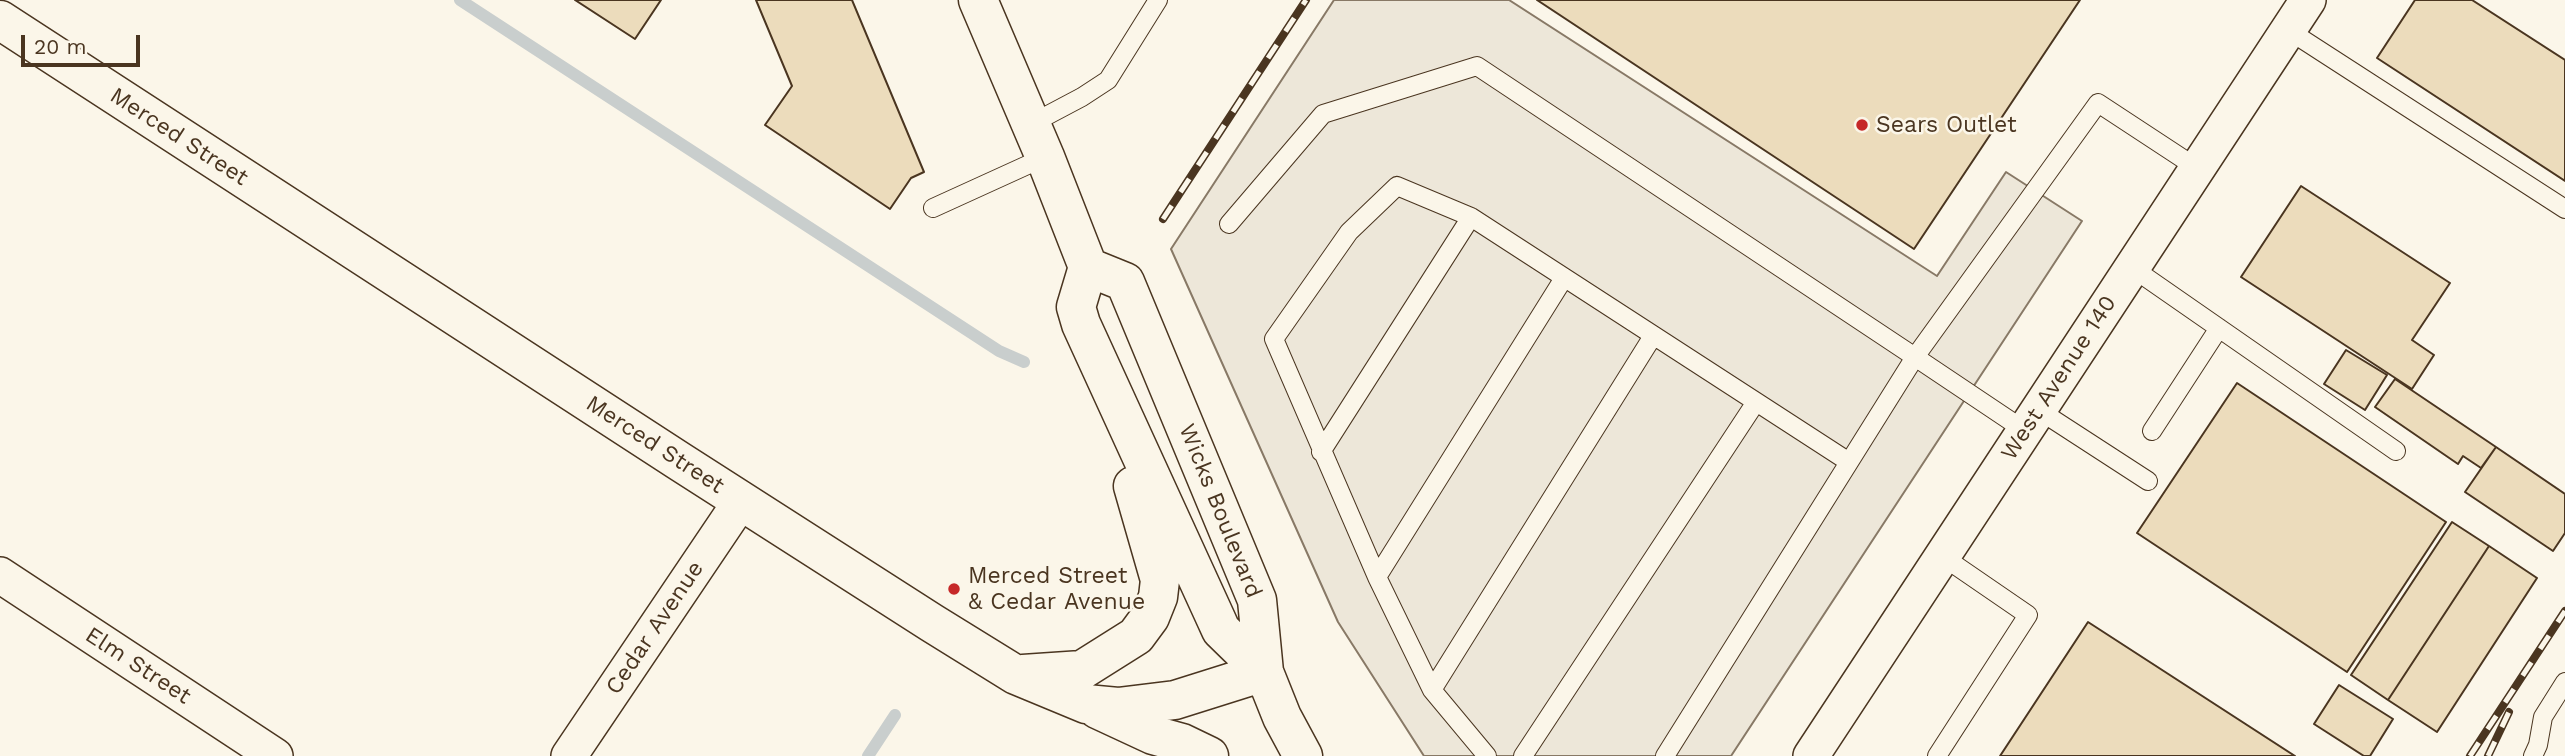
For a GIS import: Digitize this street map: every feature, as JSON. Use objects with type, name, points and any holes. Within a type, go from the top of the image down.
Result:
[{"type":"street","points":[[978,0],[1038,140],[1088,267]]},
{"type":"street","name":"West Avenue 140","points":[[1811,756],[2308,0]]},
{"type":"street","name":"Merced Street","points":[[0,20],[741,501],[1016,675],[1086,704],[1118,707],[1175,701],[1264,672]]},
{"type":"street","name":"Wicks Boulevard","points":[[1088,267],[1125,282],[1257,600],[1264,672],[1221,630],[1081,324],[1076,307],[1088,267]]},
{"type":"street","points":[[1016,675],[1082,670],[1136,636],[1150,617],[1158,597],[1160,580],[1156,559],[1081,324]]},
{"type":"street","name":"Cedar Avenue","points":[[569,756],[741,501]]},
{"type":"street","name":"Elm Street","points":[[0,575],[275,756]]},
{"type":"street","points":[[1264,672],[1282,717],[1303,756]]},
{"type":"street","points":[[1086,704],[1153,735],[1182,743],[1209,756]]},
{"type":"lane","points":[[933,208],[1038,140],[1082,97],[1108,80],[1158,0]]},
{"type":"lane","points":[[2288,30],[2565,209]]},
{"type":"lane","points":[[1229,224],[1323,114],[1477,66],[1914,357],[2148,481]]},
{"type":"lane","points":[[1665,756],[1914,357],[2098,103],[2197,168]]},
{"type":"lane","points":[[1487,756],[1432,690],[1377,577],[1274,339],[1349,232],[1397,186],[1471,217],[1849,462]]},
{"type":"lane","points":[[1321,452],[1471,217]]},
{"type":"lane","points":[[2132,267],[2396,451]]},
{"type":"lane","points":[[1377,577],[1564,278]]},
{"type":"lane","points":[[2152,431],[2219,328]]},
{"type":"lane","points":[[1432,690],[1653,336]]},
{"type":"lane","points":[[1523,756],[1756,402]]},
{"type":"lane","points":[[1937,756],[2028,615],[1942,556]]},
{"type":"lane","points":[[2533,756],[2539,745],[2543,717],[2565,682]]},
{"type":"shaded area","points":[[1334,0],[1509,0],[1937,276],[2006,172],[2082,221],[1731,756],[1424,756],[1338,622],[1171,249]]},
{"type":"building","points":[[575,0],[661,0],[635,39]]},
{"type":"building","points":[[756,0],[852,0],[924,172],[911,178],[890,209],[765,125],[792,86]]},
{"type":"building","name":"Sears Outlet","points":[[1537,0],[2080,0],[1914,249]]},
{"type":"building","points":[[2415,0],[2472,0],[2565,60],[2565,181],[2377,58]]},
{"type":"building","points":[[2301,186],[2450,283],[2412,340],[2434,355],[2412,389],[2241,277]]},
{"type":"building","points":[[2346,350],[2387,375],[2365,410],[2324,384]]},
{"type":"building","points":[[2395,379],[2496,447],[2481,468],[2463,456],[2458,464],[2375,407]]},
{"type":"building","points":[[2237,383],[2446,522],[2347,672],[2137,533]]},
{"type":"building","points":[[2496,447],[2565,494],[2565,533],[2553,551],[2465,492]]},
{"type":"building","points":[[2452,522],[2489,546],[2388,700],[2351,675]]},
{"type":"building","points":[[2489,546],[2537,578],[2437,732],[2388,700]]},
{"type":"building","points":[[2088,622],[2295,756],[2000,756]]},
{"type":"building","points":[[2339,685],[2393,719],[2370,756],[2364,756],[2314,724]]},
{"type":"waterway","points":[[460,0],[999,351],[1024,362]]},
{"type":"waterway","points":[[868,756],[895,715]]},
{"type":"railway","points":[[1163,219],[1306,0]]},
{"type":"railway","points":[[2470,756],[2565,611]]},
{"type":"railway","points":[[2488,756],[2509,712]]},
{"type":"place","name":"Sears Outlet","points":[[1862,125]]},
{"type":"place","name":"Merced Street & Cedar Avenue","points":[[954,589]]}]
